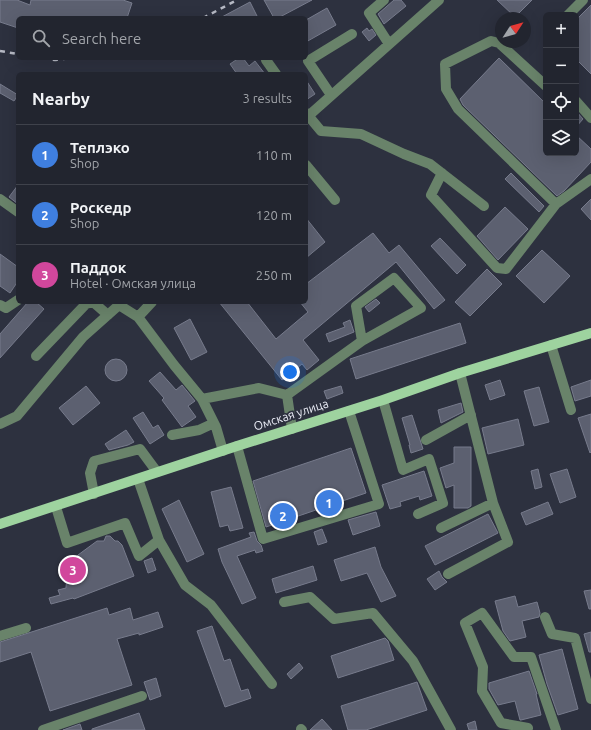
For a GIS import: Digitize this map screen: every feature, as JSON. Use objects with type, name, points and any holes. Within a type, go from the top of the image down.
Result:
[{"type":"main road","name":"Омская улица","points":[[0,524],[56,507],[237,446],[383,400],[460,373],[591,333]]},
{"type":"lane","points":[[384,0],[369,13],[389,44]]},
{"type":"lane","points":[[308,114],[439,0]]},
{"type":"lane","points":[[571,12],[583,0]]},
{"type":"lane","points":[[331,95],[308,61],[352,34]]},
{"type":"lane","points":[[544,84],[499,43],[491,41],[445,64],[446,89],[458,109],[556,204]]},
{"type":"lane","points":[[266,60],[275,72]]},
{"type":"lane","points":[[579,104],[591,118]]},
{"type":"lane","points":[[308,116],[321,131],[361,134],[430,164],[484,206]]},
{"type":"lane","points":[[308,168],[335,200]]},
{"type":"lane","points":[[442,173],[431,195],[497,268],[506,269],[556,204],[591,180]]},
{"type":"lane","points":[[0,199],[16,211]]},
{"type":"lane","points":[[202,400],[259,388],[287,395],[362,341],[421,308],[394,278],[356,306],[362,341]]},
{"type":"lane","points":[[0,305],[6,308],[16,301]]},
{"type":"lane","points":[[36,356],[86,304]]},
{"type":"lane","points":[[95,304],[108,315]]},
{"type":"lane","points":[[0,424],[17,416],[83,337],[108,315],[117,304],[138,318],[202,400],[214,423],[223,451]]},
{"type":"lane","points":[[138,318],[150,304]]},
{"type":"lane","points":[[551,345],[571,410]]},
{"type":"lane","points":[[448,574],[508,542],[493,503],[460,373]]},
{"type":"lane","points":[[287,395],[292,429]]},
{"type":"lane","points":[[383,400],[402,470],[429,459],[442,503],[418,514]]},
{"type":"lane","points":[[237,446],[263,539],[379,504],[349,411]]},
{"type":"lane","points":[[426,440],[471,416]]},
{"type":"lane","points":[[172,436],[199,430],[214,423]]},
{"type":"lane","points":[[94,494],[90,472],[94,461],[140,449],[158,472]]},
{"type":"lane","points":[[138,479],[159,540],[185,585],[211,606],[272,684]]},
{"type":"lane","points":[[441,528],[493,503]]},
{"type":"lane","points":[[56,507],[67,543],[125,523],[139,556],[159,540]]},
{"type":"lane","points":[[284,602],[310,597],[334,619],[373,613],[413,661],[450,730]]},
{"type":"lane","points":[[528,728],[500,724],[482,691],[483,667],[465,623],[482,613],[514,657],[531,657],[556,730]]},
{"type":"lane","points":[[545,617],[552,634],[576,638],[591,699]]},
{"type":"lane","points":[[0,636],[26,628]]},
{"type":"lane","points":[[43,730],[142,696]]},
{"type":"building","points":[[0,0],[17,0],[30,5],[31,0],[123,0],[132,3],[128,16],[16,16],[16,27],[0,22]]},
{"type":"building","points":[[264,0],[312,0],[282,16],[273,16]]},
{"type":"building","points":[[394,0],[401,0],[406,6],[384,24],[378,14]]},
{"type":"building","points":[[497,0],[532,0],[520,12],[510,12]]},
{"type":"building","points":[[250,2],[257,16],[224,16]]},
{"type":"building","points":[[591,5],[591,74],[579,62],[579,17]]},
{"type":"building","points":[[327,8],[336,25],[308,41],[308,19]]},
{"type":"building","points":[[367,28],[369,31],[372,29],[376,35],[369,41],[362,32]]},
{"type":"building","points":[[499,58],[543,101],[543,156],[579,156],[579,138],[591,149],[591,162],[564,191],[557,196],[463,105],[460,99]]},
{"type":"building","points":[[236,60],[244,60],[249,66],[255,61],[263,72],[236,72],[230,64]]},
{"type":"building","points":[[308,83],[315,94],[308,99]]},
{"type":"building","points":[[0,84],[16,94],[16,98],[14,101],[0,93]]},
{"type":"building","points":[[579,114],[583,119],[579,124]]},
{"type":"building","points":[[511,173],[544,206],[539,212],[505,179]]},
{"type":"building","points":[[16,188],[16,202],[9,197]]},
{"type":"building","points":[[591,199],[591,220],[581,209]]},
{"type":"building","points":[[505,207],[528,229],[498,260],[477,236]]},
{"type":"building","points":[[308,221],[325,242],[308,256]]},
{"type":"building","points":[[373,233],[389,253],[399,245],[445,300],[434,309],[396,262],[303,340],[319,360],[307,370],[302,364],[282,380],[221,304],[249,304],[276,339],[308,312],[302,304],[308,304],[308,282]]},
{"type":"building","points":[[440,238],[466,265],[457,274],[431,246]]},
{"type":"building","points":[[542,250],[570,276],[544,303],[516,276]]},
{"type":"building","points":[[0,254],[16,266],[16,284],[10,293],[0,286]]},
{"type":"building","points":[[487,269],[502,284],[470,316],[455,302]]},
{"type":"building","points":[[376,299],[380,303],[369,312],[365,307]]},
{"type":"building","points":[[26,304],[38,304],[44,309],[0,358],[0,334]]},
{"type":"building","points":[[190,319],[207,352],[191,360],[174,328]]},
{"type":"building","points":[[350,320],[354,332],[329,342],[326,334],[345,327],[343,323]]},
{"type":"building","points":[[460,323],[466,343],[356,379],[350,359]]},
{"type":"building","points":[[116,359],[124,362],[127,370],[124,378],[116,381],[108,378],[105,370],[108,362]]},
{"type":"building","points":[[160,372],[176,390],[182,385],[195,401],[188,406],[196,417],[182,427],[162,400],[164,398],[149,381]]},
{"type":"building","points":[[500,380],[505,395],[490,400],[485,385]]},
{"type":"building","points":[[591,380],[591,396],[575,401],[571,387]]},
{"type":"building","points":[[86,386],[100,403],[73,425],[59,408]]},
{"type":"building","points":[[341,386],[343,393],[327,399],[324,391]]},
{"type":"building","points":[[539,387],[549,422],[534,426],[524,391]]},
{"type":"building","points":[[461,403],[463,412],[441,423],[438,410]]},
{"type":"building","points":[[143,412],[153,428],[158,425],[164,435],[150,444],[133,418]]},
{"type":"building","points":[[591,414],[591,452],[590,453],[578,418]]},
{"type":"building","points":[[412,415],[423,449],[411,453],[402,418]]},
{"type":"building","points":[[518,419],[524,445],[488,454],[482,428]]},
{"type":"building","points":[[126,430],[134,442],[109,450],[105,444]]},
{"type":"building","points":[[454,447],[471,447],[471,506],[468,508],[454,508],[454,485],[446,488],[440,468],[454,463]]},
{"type":"building","points":[[351,448],[366,493],[266,527],[253,481]]},
{"type":"building","points":[[538,469],[542,487],[535,489],[531,471]]},
{"type":"building","points":[[567,469],[576,497],[560,503],[550,474]]},
{"type":"building","points":[[424,471],[432,496],[420,500],[419,496],[400,502],[401,506],[390,509],[382,485]]},
{"type":"building","points":[[231,487],[243,528],[230,531],[228,525],[220,527],[211,492]]},
{"type":"building","points":[[179,500],[204,554],[187,562],[162,509]]},
{"type":"building","points":[[548,502],[553,514],[526,525],[521,513]]},
{"type":"building","points":[[376,512],[380,526],[353,535],[348,520]]},
{"type":"building","points":[[488,514],[498,533],[435,565],[425,546]]},
{"type":"building","points":[[322,529],[327,542],[318,545],[314,532]]},
{"type":"building","points":[[254,532],[263,551],[256,553],[255,550],[237,556],[256,598],[242,604],[222,562],[218,549],[251,537],[249,533]]},
{"type":"building","points":[[106,536],[110,536],[122,545],[134,576],[74,599],[51,604],[49,598],[60,595],[58,590],[66,588],[67,566],[72,564],[78,555],[97,541],[104,541]]},
{"type":"building","points":[[375,547],[381,567],[396,596],[381,602],[367,573],[341,581],[334,560]]},
{"type":"building","points":[[152,558],[156,570],[148,573],[144,561]]},
{"type":"building","points":[[313,566],[317,580],[276,593],[272,579]]},
{"type":"building","points":[[439,571],[447,582],[435,590],[427,579]]},
{"type":"building","points":[[591,590],[591,609],[589,609],[584,591]]},
{"type":"building","points":[[515,596],[518,607],[537,602],[540,613],[539,617],[522,621],[526,637],[510,641],[503,631],[495,601]]},
{"type":"building","points":[[107,608],[109,615],[130,608],[133,620],[158,612],[163,627],[139,635],[139,633],[117,639],[132,685],[50,711],[31,652],[0,662],[0,642]]},
{"type":"building","points":[[212,626],[224,661],[230,659],[241,691],[248,689],[251,698],[225,707],[197,631]]},
{"type":"building","points":[[591,632],[591,652],[589,652],[584,634]]},
{"type":"building","points":[[385,638],[388,641],[394,660],[338,678],[331,656]]},
{"type":"building","points":[[562,649],[578,709],[558,715],[539,655]]},
{"type":"building","points":[[299,663],[303,668],[291,679],[287,674]]},
{"type":"building","points":[[529,671],[537,694],[541,715],[520,720],[515,701],[498,705],[489,689],[489,683]]},
{"type":"building","points":[[156,678],[161,696],[150,700],[144,682]]},
{"type":"building","points":[[417,682],[427,710],[366,730],[348,730],[341,706]]},
{"type":"building","points":[[139,713],[145,730],[92,730],[92,729]]},
{"type":"building","points":[[322,719],[332,730],[310,730]]},
{"type":"building","points":[[475,721],[477,730],[469,730],[467,724]]},
{"type":"building","points":[[80,724],[82,730],[63,730]]},
{"type":"railway","points":[[207,16],[237,0]]},
{"type":"railway","points":[[0,51],[16,54]]},
{"type":"place","name":"Теплэко","points":[[329,503]]},
{"type":"place","name":"Роскедр","points":[[283,516]]},
{"type":"place","name":"Паддок","points":[[73,570]]}]
